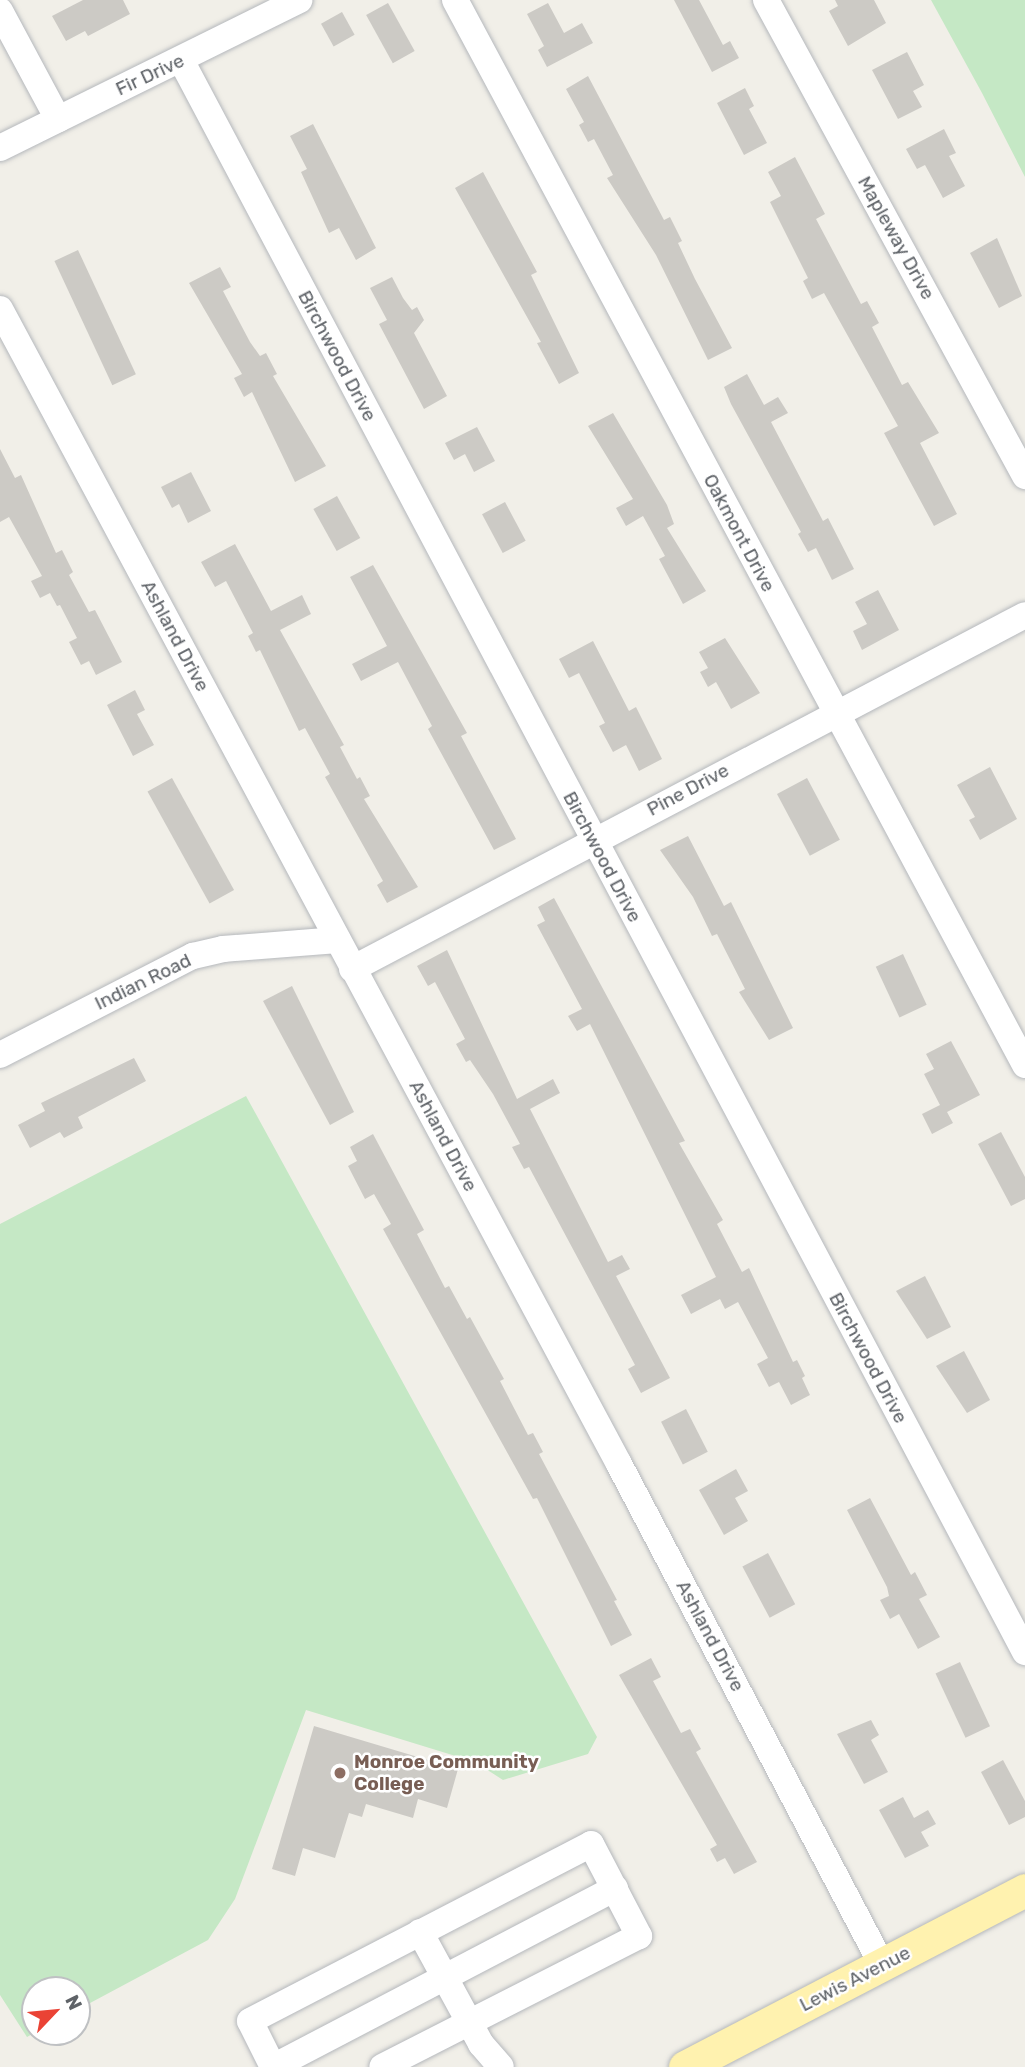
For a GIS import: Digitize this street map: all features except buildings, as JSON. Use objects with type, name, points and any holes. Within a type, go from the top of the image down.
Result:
[{"type":"main road","name":"Lewis Avenue","points":[[685,2067],[1025,1890]]},
{"type":"street","name":"Fir Drive","points":[[0,149],[299,0]]},
{"type":"street","name":"Oakmont Drive","points":[[455,0],[1025,1065]]},
{"type":"street","name":"Mapleway Drive","points":[[766,0],[1025,476]]},
{"type":"street","points":[[0,11],[58,119]]},
{"type":"street","name":"Birchwood Drive","points":[[181,60],[1025,1653]]},
{"type":"street","name":"Ashland Drive","points":[[0,309],[620,1464],[882,1965]]},
{"type":"street","name":"Pine Drive","points":[[352,969],[1025,615]]},
{"type":"street","name":"Indian Road","points":[[0,1055],[193,956],[223,949],[338,940]]},
{"type":"street","points":[[382,2067],[478,2044],[639,1936],[615,1888],[591,1843],[250,2021],[273,2067],[615,1888]]},
{"type":"street","points":[[420,1932],[478,2044],[501,2067]]},
{"type":"green space","points":[[931,0],[1025,0],[1025,177],[982,93]]},
{"type":"green space","points":[[246,1096],[597,1737],[588,1754],[503,1780],[475,1762],[306,1710],[235,1899],[208,1940],[91,2003],[91,1976],[21,1976],[21,2028],[0,1995],[0,1224]]},
{"type":"place","name":"Monroe Community College","points":[[340,1773]]}]
